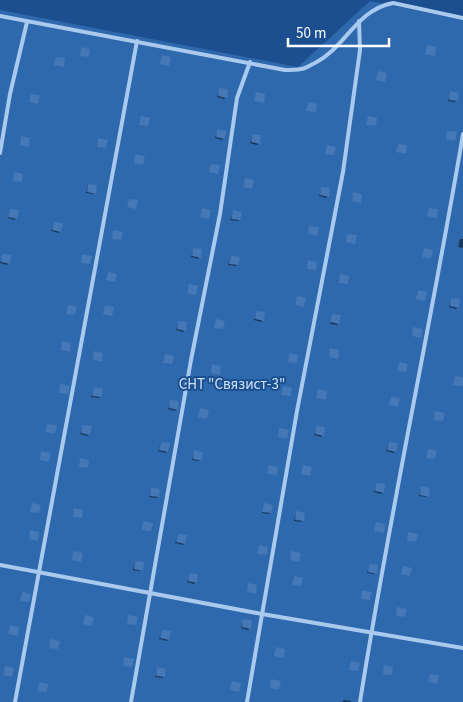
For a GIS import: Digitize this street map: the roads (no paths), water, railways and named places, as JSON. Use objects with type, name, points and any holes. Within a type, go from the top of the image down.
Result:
[{"type":"lane","points":[[0,16],[285,70],[302,70],[319,61],[366,14],[382,5],[393,3],[463,18]]},
{"type":"lane","points":[[247,702],[297,412],[344,172],[360,50],[359,21]]},
{"type":"lane","points":[[0,153],[10,94],[26,22]]},
{"type":"lane","points":[[15,702],[137,41]]},
{"type":"lane","points":[[131,702],[191,360],[220,214],[237,98],[250,62]]},
{"type":"lane","points":[[360,702],[371,631],[440,270],[463,134]]},
{"type":"lane","points":[[0,565],[262,614],[463,648]]},
{"type":"park label","name":"СНТ \"Связист-3\"","points":[[232,384]]}]
